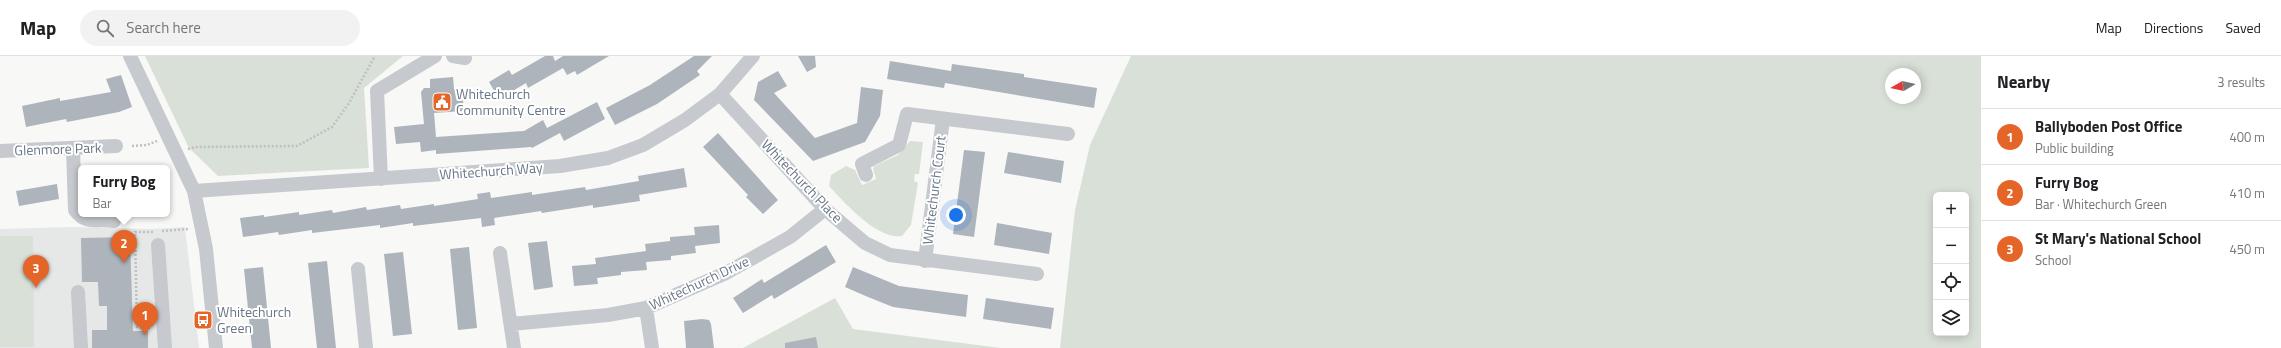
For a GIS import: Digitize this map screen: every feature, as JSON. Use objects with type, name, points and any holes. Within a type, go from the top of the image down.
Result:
[{"type":"street","points":[[130,56],[194,190],[206,249],[216,348]]},
{"type":"street","points":[[381,178],[377,91],[435,56]]},
{"type":"street","name":"Whitechurch Way","points":[[194,190],[560,166],[608,158],[643,145],[685,120],[720,94],[753,56]]},
{"type":"street","name":"Whitechurch Place","points":[[720,94],[825,209],[865,243],[890,255],[925,261],[1037,274]]},
{"type":"street","name":"Whitechurch Court","points":[[866,175],[862,164],[899,145],[907,114],[1068,134]]},
{"type":"street","name":"Whitechurch Court","points":[[925,261],[943,119]]},
{"type":"street","name":"Glenmore Park","points":[[0,151],[116,146]]},
{"type":"street","points":[[72,149],[75,210],[78,214]]},
{"type":"street","name":"Whitechurch Drive","points":[[512,324],[608,315],[646,308],[726,273],[790,237],[825,209]]},
{"type":"street","points":[[80,217],[87,220],[114,221]]},
{"type":"street","points":[[158,245],[165,348]]},
{"type":"street","points":[[500,253],[512,324],[514,348]]},
{"type":"street","points":[[358,268],[366,348]]},
{"type":"street","points":[[78,292],[81,348]]},
{"type":"street","points":[[646,308],[652,348]]},
{"type":"path","points":[[186,150],[196,146],[297,146],[332,127],[349,103],[375,56]]},
{"type":"path","points":[[132,146],[147,145],[161,140]]},
{"type":"shaded area","points":[[145,56],[403,56],[364,88],[369,168],[218,176],[189,148]]},
{"type":"shaded area","points":[[1131,56],[1981,56],[1981,348],[1060,348],[1075,210],[1090,145]]},
{"type":"shaded area","points":[[910,141],[923,142],[919,174],[915,174],[914,181],[918,183],[911,225],[902,236],[892,236],[872,226],[843,201],[829,186],[831,175],[846,166],[855,170],[862,185],[876,179],[873,169],[874,166],[898,155]]},
{"type":"shaded area","points":[[71,227],[151,229],[185,227],[199,348],[0,348],[0,229]]},
{"type":"shaded area","points":[[0,236],[33,236],[34,347],[0,347]]},
{"type":"shaded area","points":[[835,298],[853,329],[1001,348],[743,348]]},
{"type":"building","points":[[545,56],[553,56],[555,61],[563,56],[609,56],[577,75],[575,71],[567,75],[563,68],[528,88],[526,83],[499,99],[489,82],[509,70],[512,75]]},
{"type":"building","points":[[694,56],[712,56],[697,71],[700,75],[657,104],[615,125],[606,108],[650,85]]},
{"type":"building","points":[[798,56],[815,56],[816,67],[807,72]]},
{"type":"building","points":[[890,61],[951,71],[952,64],[1024,74],[1024,77],[1097,88],[1094,108],[945,83],[944,88],[887,79]]},
{"type":"building","points":[[778,71],[787,86],[774,93],[815,138],[857,123],[861,87],[883,90],[880,116],[865,142],[813,161],[754,100],[758,82]]},
{"type":"building","points":[[121,75],[132,107],[119,112],[67,122],[66,119],[26,127],[22,106],[60,98],[60,101],[111,92],[106,79]]},
{"type":"building","points":[[453,77],[454,89],[462,88],[464,111],[434,113],[436,137],[524,131],[543,120],[547,128],[597,102],[605,119],[564,141],[560,133],[532,148],[436,154],[436,150],[421,152],[420,142],[396,144],[394,127],[424,124],[421,92],[424,88],[430,88],[430,79]]},
{"type":"building","points":[[718,133],[778,200],[763,214],[746,197],[748,195],[703,147]]},
{"type":"building","points":[[964,150],[985,152],[974,237],[953,234]]},
{"type":"building","points":[[1008,152],[1064,161],[1061,183],[1004,173]]},
{"type":"building","points":[[684,168],[687,187],[639,195],[640,201],[593,208],[593,205],[542,213],[541,211],[494,218],[495,225],[482,227],[481,218],[413,226],[413,223],[380,228],[380,225],[312,233],[312,230],[279,235],[278,232],[243,237],[240,218],[264,215],[264,217],[299,212],[299,215],[332,210],[333,213],[366,207],[367,210],[400,205],[401,209],[434,204],[434,206],[478,199],[477,194],[490,192],[491,198],[532,192],[532,195],[585,187],[586,190],[639,181],[638,176]]},
{"type":"building","points":[[57,184],[59,199],[19,206],[16,191]]},
{"type":"building","points":[[997,223],[1052,233],[1049,254],[994,245]]},
{"type":"building","points":[[719,225],[720,243],[695,246],[696,253],[671,256],[671,260],[646,262],[647,270],[621,272],[621,275],[597,278],[598,284],[574,286],[572,266],[596,264],[595,258],[646,251],[645,244],[670,241],[670,237],[695,235],[694,227]]},
{"type":"building","points":[[130,237],[133,331],[148,331],[148,348],[92,348],[92,330],[107,330],[107,306],[99,306],[98,282],[82,282],[81,238]]},
{"type":"building","points":[[547,241],[553,287],[534,290],[528,243]]},
{"type":"building","points":[[826,245],[836,262],[774,299],[772,295],[743,313],[733,298],[762,279],[764,283]]},
{"type":"building","points":[[469,247],[477,328],[458,330],[450,249]]},
{"type":"building","points":[[403,252],[412,334],[393,336],[384,254]]},
{"type":"building","points":[[327,261],[336,348],[317,348],[308,263]]},
{"type":"building","points":[[263,267],[271,348],[252,348],[244,269]]},
{"type":"building","points":[[853,267],[899,286],[968,295],[966,317],[893,307],[845,287]]},
{"type":"building","points":[[986,298],[1054,308],[1051,329],[983,319]]},
{"type":"building","points":[[702,319],[709,320],[711,324],[714,348],[686,348],[684,321]]},
{"type":"building","points":[[816,337],[818,348],[785,348],[785,343]]},
{"type":"place","name":"Whitechurch Community Centre","points":[[442,102]]},
{"type":"place","name":"Furry Bog","points":[[124,263]]},
{"type":"place","name":"St Mary's National School","points":[[36,288]]},
{"type":"place","name":"Whitechurch Green","points":[[203,320]]},
{"type":"place","name":"Ballyboden Post Office","points":[[145,335]]}]
